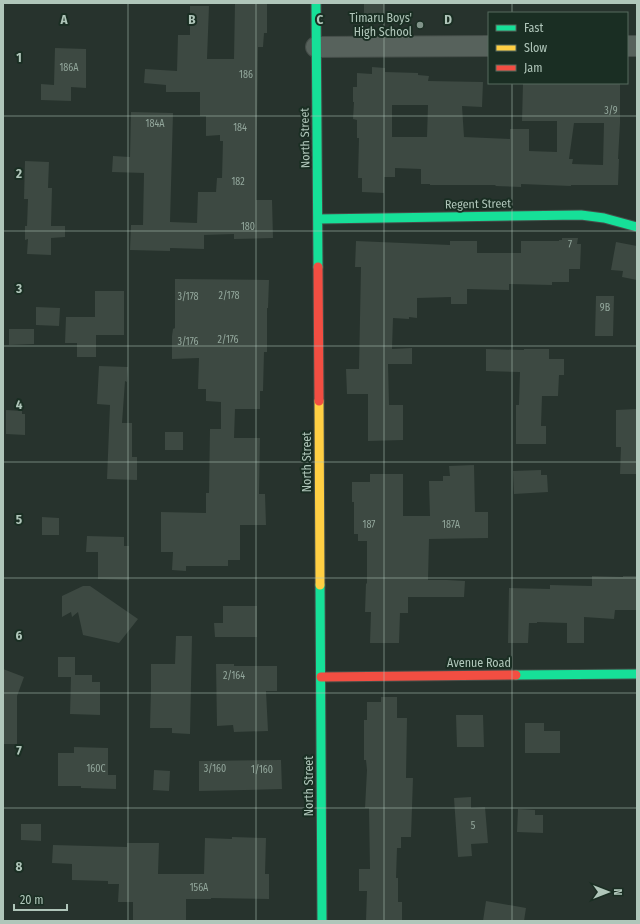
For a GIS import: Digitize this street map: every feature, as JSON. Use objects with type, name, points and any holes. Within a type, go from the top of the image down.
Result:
[{"type":"street","name":"North Street","points":[[316,3],[322,921]]},
{"type":"street","points":[[316,47],[488,46]]},
{"type":"street","name":"Regent Street","points":[[318,219],[581,215],[604,218],[637,227]]},
{"type":"street","name":"Avenue Road","points":[[321,676],[637,674]]},
{"type":"building","points":[[235,3],[267,3],[267,33],[264,33],[263,47],[258,47],[256,200],[272,200],[273,238],[234,239],[234,234],[204,235],[204,249],[170,248],[170,251],[130,250],[131,225],[143,225],[144,173],[112,172],[113,156],[130,157],[131,112],[173,113],[170,222],[197,223],[198,192],[216,192],[217,178],[222,178],[223,141],[220,141],[220,135],[206,136],[206,116],[200,116],[200,92],[166,92],[166,85],[144,83],[145,69],[177,71],[178,35],[190,35],[190,6],[209,6],[207,59],[234,59]]},
{"type":"building","points":[[364,3],[384,3],[384,23],[364,23]]},
{"type":"building","points":[[55,48],[86,49],[86,88],[71,87],[71,101],[41,100],[41,84],[54,85]]},
{"type":"building","points":[[372,67],[385,68],[385,72],[418,73],[418,75],[429,76],[428,81],[483,82],[482,107],[462,106],[464,137],[510,139],[510,129],[529,129],[529,151],[557,152],[557,121],[522,121],[523,84],[620,84],[618,185],[571,186],[521,184],[521,187],[495,186],[496,185],[430,185],[421,184],[421,169],[395,168],[395,177],[384,177],[384,193],[362,192],[362,178],[358,178],[359,138],[357,138],[357,120],[353,119],[353,87],[357,87],[357,73],[372,74]],"holes":[[[392,105],[428,105],[427,137],[392,137]],[[574,123],[604,123],[603,165],[572,164],[573,159],[569,159]]]},
{"type":"building","points":[[25,161],[49,162],[48,188],[52,188],[51,226],[65,226],[65,237],[51,238],[51,255],[27,254],[28,239],[25,240],[25,226],[27,226],[28,199],[24,199]]},
{"type":"building","points":[[562,238],[578,238],[577,244],[581,244],[580,269],[569,269],[569,282],[552,282],[552,285],[509,284],[509,290],[467,289],[467,304],[451,304],[451,297],[417,298],[417,318],[393,318],[392,349],[412,348],[412,364],[388,364],[389,405],[403,405],[403,440],[368,441],[368,394],[347,394],[346,369],[359,369],[361,267],[355,267],[356,241],[450,245],[450,241],[477,241],[477,253],[521,253],[521,241],[559,241],[562,240]]},
{"type":"building","points":[[616,242],[637,246],[637,280],[622,277],[623,271],[611,270]]},
{"type":"building","points":[[175,279],[269,280],[267,308],[267,352],[264,352],[263,391],[260,391],[260,409],[235,409],[234,438],[260,438],[259,494],[265,494],[266,525],[240,525],[240,560],[228,560],[228,566],[186,566],[186,571],[172,570],[173,552],[161,552],[161,512],[206,513],[206,493],[209,493],[210,429],[221,429],[221,402],[206,401],[206,389],[198,389],[199,358],[172,359],[172,336],[173,329],[175,328]]},
{"type":"building","points":[[95,291],[124,291],[124,335],[96,335],[96,357],[77,357],[77,343],[65,343],[66,317],[95,317]]},
{"type":"building","points":[[596,296],[614,296],[613,336],[595,336]]},
{"type":"building","points":[[36,307],[60,308],[59,326],[36,325]]},
{"type":"building","points":[[9,329],[34,329],[34,344],[9,345]]},
{"type":"building","points":[[486,349],[549,349],[549,359],[564,359],[564,375],[559,375],[558,396],[542,396],[541,426],[546,426],[546,444],[516,444],[516,405],[519,405],[520,372],[486,371]]},
{"type":"building","points":[[99,366],[128,367],[127,382],[125,381],[122,423],[132,423],[132,457],[137,457],[137,480],[107,479],[110,405],[97,404]]},
{"type":"building","points":[[637,409],[637,474],[620,474],[621,447],[616,447],[616,410]]},
{"type":"building","points":[[6,410],[22,411],[22,414],[25,414],[25,435],[6,434]]},
{"type":"building","points":[[165,432],[183,432],[183,450],[165,450]]},
{"type":"building","points":[[474,465],[475,512],[488,512],[488,538],[429,539],[428,580],[465,581],[464,597],[408,597],[408,613],[400,613],[399,643],[370,643],[371,612],[365,612],[366,583],[367,584],[367,541],[358,541],[358,534],[354,534],[354,502],[352,502],[352,482],[370,482],[370,474],[403,474],[403,516],[430,516],[429,481],[443,481],[443,476],[450,476],[449,466]]},
{"type":"building","points":[[541,470],[541,475],[547,475],[548,492],[514,494],[513,471]]},
{"type":"building","points":[[42,517],[59,518],[59,535],[42,535]]},
{"type":"building","points":[[87,536],[124,537],[124,546],[129,546],[129,580],[98,579],[98,552],[86,552]]},
{"type":"building","points":[[592,576],[637,576],[637,610],[615,610],[614,619],[584,617],[584,643],[567,643],[567,623],[537,622],[529,623],[528,643],[508,643],[509,588],[550,589],[550,585],[592,586]]},
{"type":"building","points":[[83,586],[90,586],[138,619],[119,643],[83,635],[78,612],[72,617],[71,612],[62,617],[62,596]]},
{"type":"building","points":[[223,606],[257,606],[257,637],[215,637],[214,623],[223,623]]},
{"type":"building","points":[[176,636],[192,636],[190,734],[172,733],[172,728],[150,728],[151,664],[175,664]]},
{"type":"building","points":[[58,657],[75,657],[75,675],[92,675],[92,682],[100,682],[100,715],[70,714],[71,677],[58,677]]},
{"type":"building","points":[[216,664],[234,664],[234,666],[277,666],[277,691],[266,691],[268,731],[234,732],[233,725],[217,726]]},
{"type":"building","points":[[3,669],[24,677],[17,696],[17,744],[3,744]]},
{"type":"building","points":[[381,697],[397,697],[397,718],[407,718],[406,778],[413,778],[411,837],[401,837],[401,848],[397,848],[396,878],[398,878],[398,902],[402,902],[402,921],[366,921],[367,891],[359,891],[359,869],[370,869],[369,808],[365,808],[367,770],[366,760],[364,760],[364,720],[367,720],[367,702],[381,702]]},
{"type":"building","points":[[456,715],[483,715],[484,747],[457,747]]},
{"type":"building","points":[[525,723],[544,723],[544,731],[560,731],[560,753],[525,753]]},
{"type":"building","points":[[74,747],[108,748],[108,775],[116,775],[116,789],[58,786],[58,753],[74,753]]},
{"type":"building","points":[[281,760],[282,789],[199,791],[199,761]]},
{"type":"building","points":[[154,770],[170,771],[169,791],[153,790]]},
{"type":"building","points":[[471,797],[471,808],[485,807],[488,843],[471,844],[472,856],[458,857],[454,798]]},
{"type":"building","points":[[518,809],[535,810],[535,815],[543,815],[543,833],[517,832]]},
{"type":"building","points":[[21,824],[41,824],[41,841],[21,840]]},
{"type":"building","points":[[232,837],[266,838],[265,874],[269,874],[269,899],[186,899],[186,921],[133,921],[133,902],[118,902],[119,884],[108,884],[108,881],[72,880],[72,864],[52,863],[53,845],[127,847],[127,843],[159,843],[158,874],[204,874],[205,838],[232,839]]},
{"type":"building","points":[[486,901],[526,908],[524,921],[483,921]]},
{"type":"traffic: fast","points":[[316,3],[318,267]]},
{"type":"traffic: fast","points":[[318,219],[581,215],[604,218],[637,227]]},
{"type":"traffic: fast","points":[[320,585],[322,921]]},
{"type":"traffic: fast","points":[[516,675],[637,674]]},
{"type":"traffic: slow","points":[[319,401],[320,585]]},
{"type":"traffic: jam","points":[[318,267],[319,401]]},
{"type":"traffic: jam","points":[[321,677],[516,675]]},
{"type":"place","name":"Timaru Boys' High School","points":[[420,25]]}]
